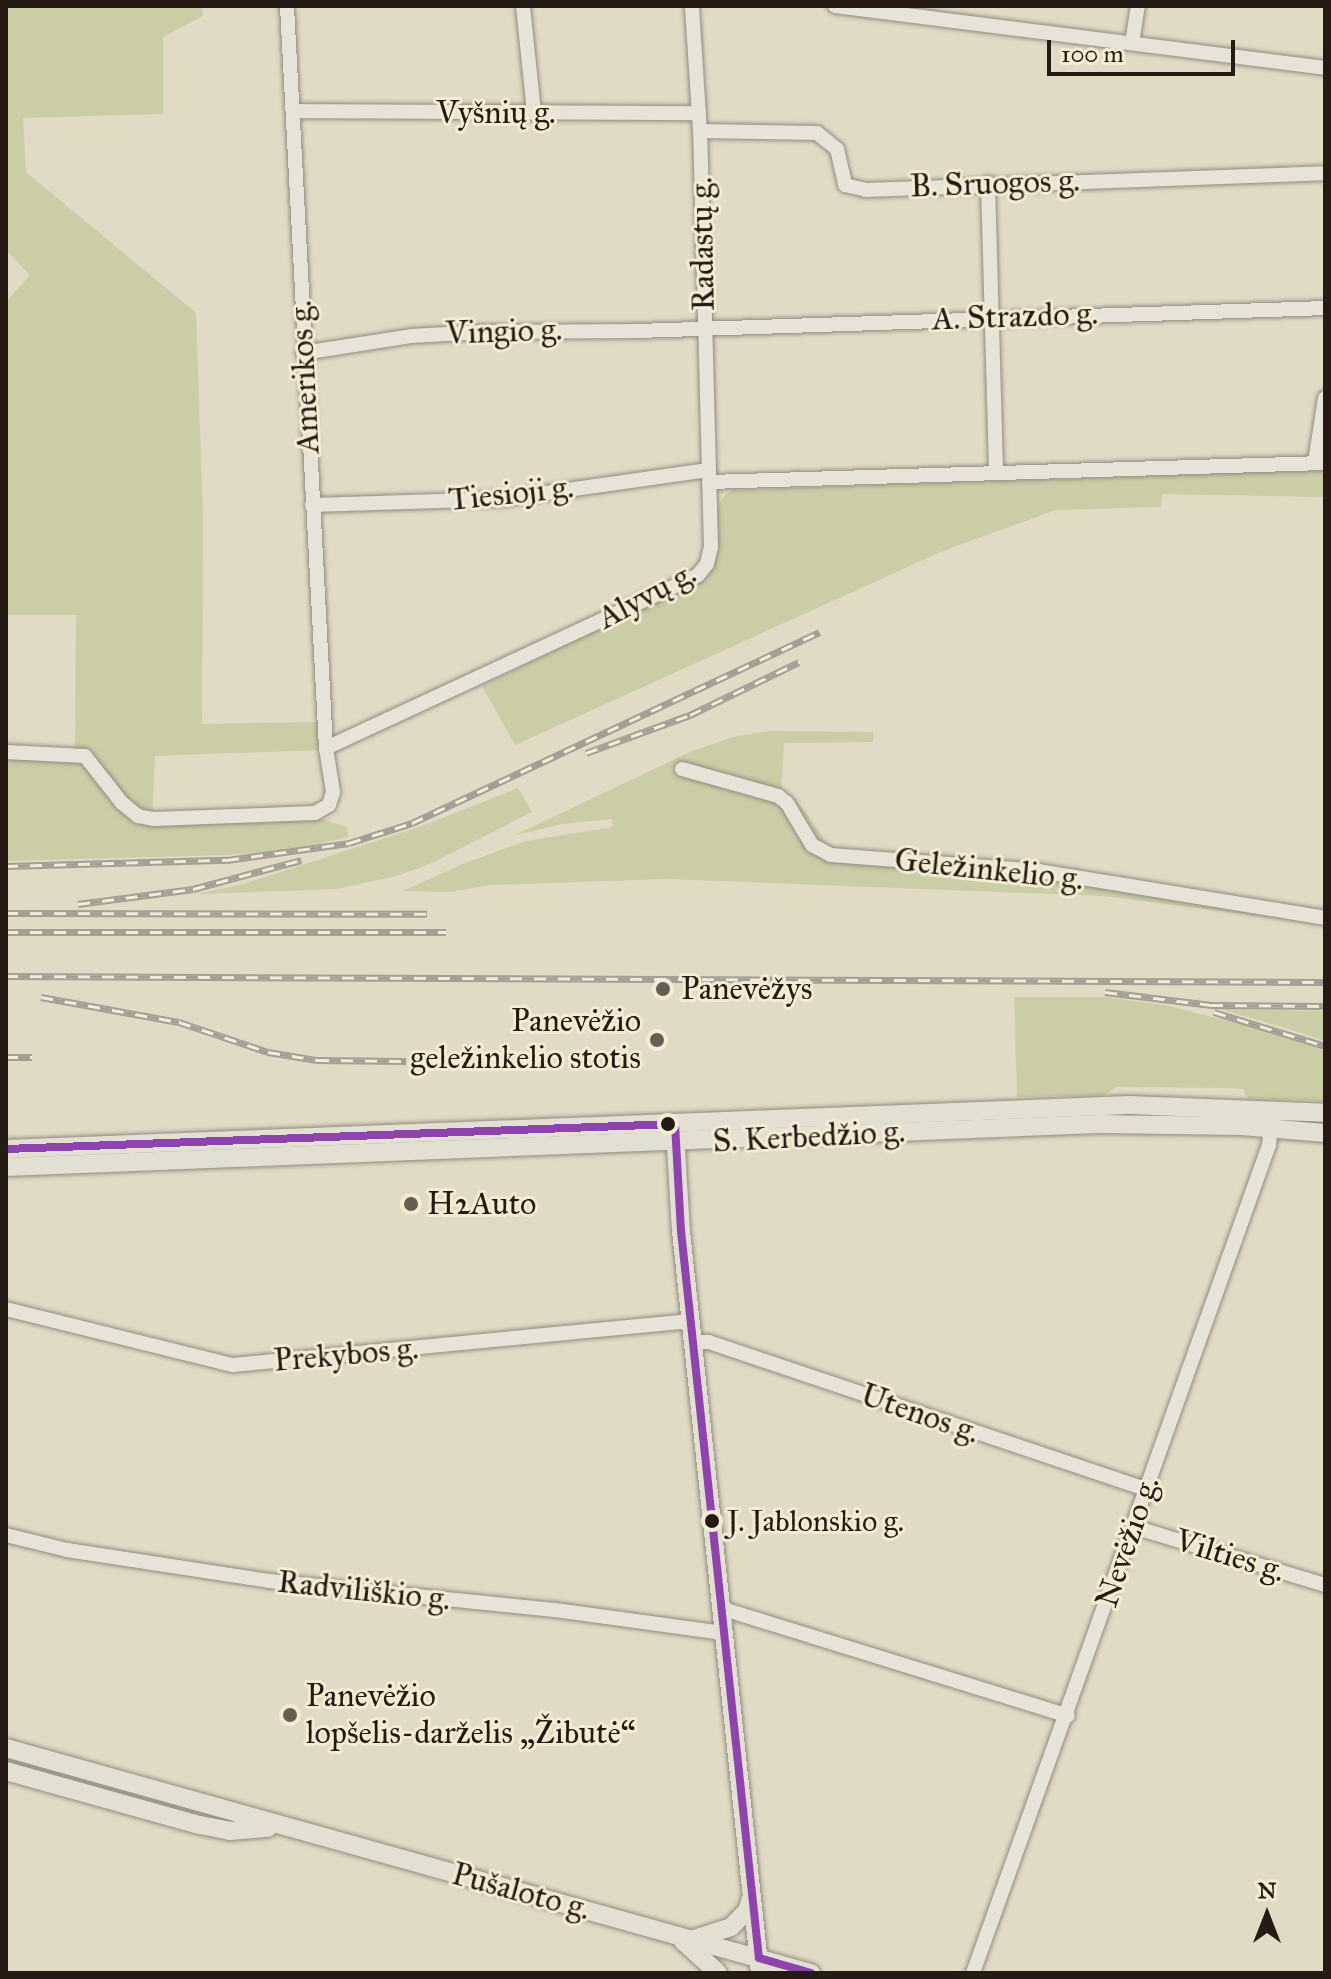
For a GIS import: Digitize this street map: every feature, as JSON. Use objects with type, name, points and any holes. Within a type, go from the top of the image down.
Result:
[{"type":"main road","name":"S. Kerbedžio g.","points":[[6,1167],[336,1156],[1129,1105],[1271,1108],[1325,1113]]},
{"type":"main road","name":"S. Kerbedžio g.","points":[[6,1149],[335,1136],[675,1134],[1098,1124],[1271,1128],[1325,1133]]},
{"type":"main road","points":[[675,1134],[693,1342],[759,1966]]},
{"type":"main road","points":[[335,1136],[336,1156]]},
{"type":"main road","points":[[143,1144],[144,1163]]},
{"type":"main road","name":"Pušaloto g.","points":[[6,1748],[684,1938],[759,1966],[811,1973]]},
{"type":"main road","name":"Pušaloto g.","points":[[6,1771],[221,1830],[283,1827]]},
{"type":"main road","points":[[684,1938],[731,1927],[747,1911],[752,1893]]},
{"type":"main road","points":[[684,1938],[718,1973]]},
{"type":"street","name":"Amerikos g.","points":[[287,6],[326,748]]},
{"type":"street","points":[[523,6],[534,113]]},
{"type":"street","name":"Radastų g.","points":[[692,6],[700,131],[708,476]]},
{"type":"street","points":[[835,6],[1325,68]]},
{"type":"street","points":[[1132,43],[1138,6]]},
{"type":"street","name":"Vyšnių g.","points":[[293,111],[699,113]]},
{"type":"street","name":"B. Sruogos g.","points":[[700,131],[817,133],[837,149],[845,185],[866,190],[988,183],[1325,173]]},
{"type":"street","points":[[988,183],[996,473]]},
{"type":"street","name":"A. Strazdo g.","points":[[705,328],[1325,308]]},
{"type":"street","name":"Vingio g.","points":[[303,353],[442,334],[705,328]]},
{"type":"street","points":[[708,476],[996,473],[1320,462],[1325,398]]},
{"type":"street","name":"Tiesioji g.","points":[[312,505],[504,499],[708,476]]},
{"type":"street","name":"Alyvų g.","points":[[326,748],[698,575],[711,556],[708,476]]},
{"type":"street","points":[[6,752],[85,756],[122,803],[138,816],[154,819],[315,813],[329,805],[333,792],[326,748]]},
{"type":"street","name":"Geležinkelio g.","points":[[682,769],[778,796],[787,803],[812,845],[831,855],[1039,871],[1325,918]]},
{"type":"street","name":"Nevėžio g.","points":[[973,1973],[1068,1716],[1269,1145],[1271,1108]]},
{"type":"street","name":"Prekybos g.","points":[[6,1309],[233,1365],[691,1321]]},
{"type":"street","name":"Utenos g.","points":[[693,1342],[709,1342],[1146,1489]]},
{"type":"street","name":"Vilties g.","points":[[1134,1527],[1325,1585]]},
{"type":"street","name":"Radviliškio g.","points":[[6,1535],[80,1552],[269,1581],[555,1610],[723,1633]]},
{"type":"street","points":[[720,1608],[1068,1716]]},
{"type":"green space","points":[[6,6],[202,6],[203,16],[163,37],[163,114],[23,118],[26,172],[196,313],[203,517],[202,724],[318,722],[321,750],[155,756],[152,825],[316,817],[347,827],[349,837],[292,850],[227,855],[6,861],[6,760],[75,760],[76,615],[6,615],[6,302],[30,275],[6,250]]},
{"type":"green space","points":[[1325,470],[1325,497],[1162,494],[1161,507],[1056,510],[943,551],[515,745],[482,686],[699,580],[717,555],[716,509],[732,490]]},
{"type":"green space","points":[[769,731],[873,732],[873,742],[784,743],[781,793],[796,799],[832,850],[1039,877],[1311,923],[1104,896],[667,879],[490,885],[450,892],[403,891],[465,863],[526,841],[613,827],[612,819],[562,824],[515,835],[692,751],[733,737]]},
{"type":"green space","points":[[518,788],[532,812],[432,863],[397,876],[337,889],[197,894],[244,884],[422,826]]},
{"type":"green space","points":[[1014,997],[1105,997],[1164,1005],[1282,1034],[1325,1051],[1325,1101],[1248,1099],[1243,1089],[1228,1088],[1117,1087],[1104,1095],[1017,1097]]},
{"type":"green space","points":[[1220,1009],[1325,1011],[1325,1041],[1292,1030]]},
{"type":"green space","points":[[6,1756],[195,1807],[193,1814],[6,1764]]},
{"type":"railway","points":[[6,866],[227,860],[349,843],[412,823],[819,632]]},
{"type":"railway","points":[[586,753],[690,715],[799,662]]},
{"type":"railway","points":[[78,904],[193,889],[301,860]]},
{"type":"railway","points":[[6,913],[427,914]]},
{"type":"railway","points":[[6,932],[446,932]]},
{"type":"railway","points":[[6,976],[1325,982]]},
{"type":"railway","points":[[1105,992],[1211,1005],[1325,1006]]},
{"type":"railway","points":[[41,997],[179,1022],[268,1052],[317,1060],[406,1061]]},
{"type":"railway","points":[[1214,1012],[1325,1046]]},
{"type":"railway","points":[[6,1057],[32,1057]]},
{"type":"transit line","points":[[6,1149],[675,1124],[681,1231],[759,1958],[811,1973]]},
{"type":"place","name":"Panevėžys","points":[[663,989]]},
{"type":"place","name":"Panevėžio geležinkelio stotis","points":[[657,1040]]},
{"type":"place","name":"H2Auto","points":[[411,1204]]},
{"type":"place","name":"J. Jablonskio g.","points":[[712,1521]]},
{"type":"place","name":"Panevėžio lopšelis-darželis „Žibutė“","points":[[290,1715]]}]
